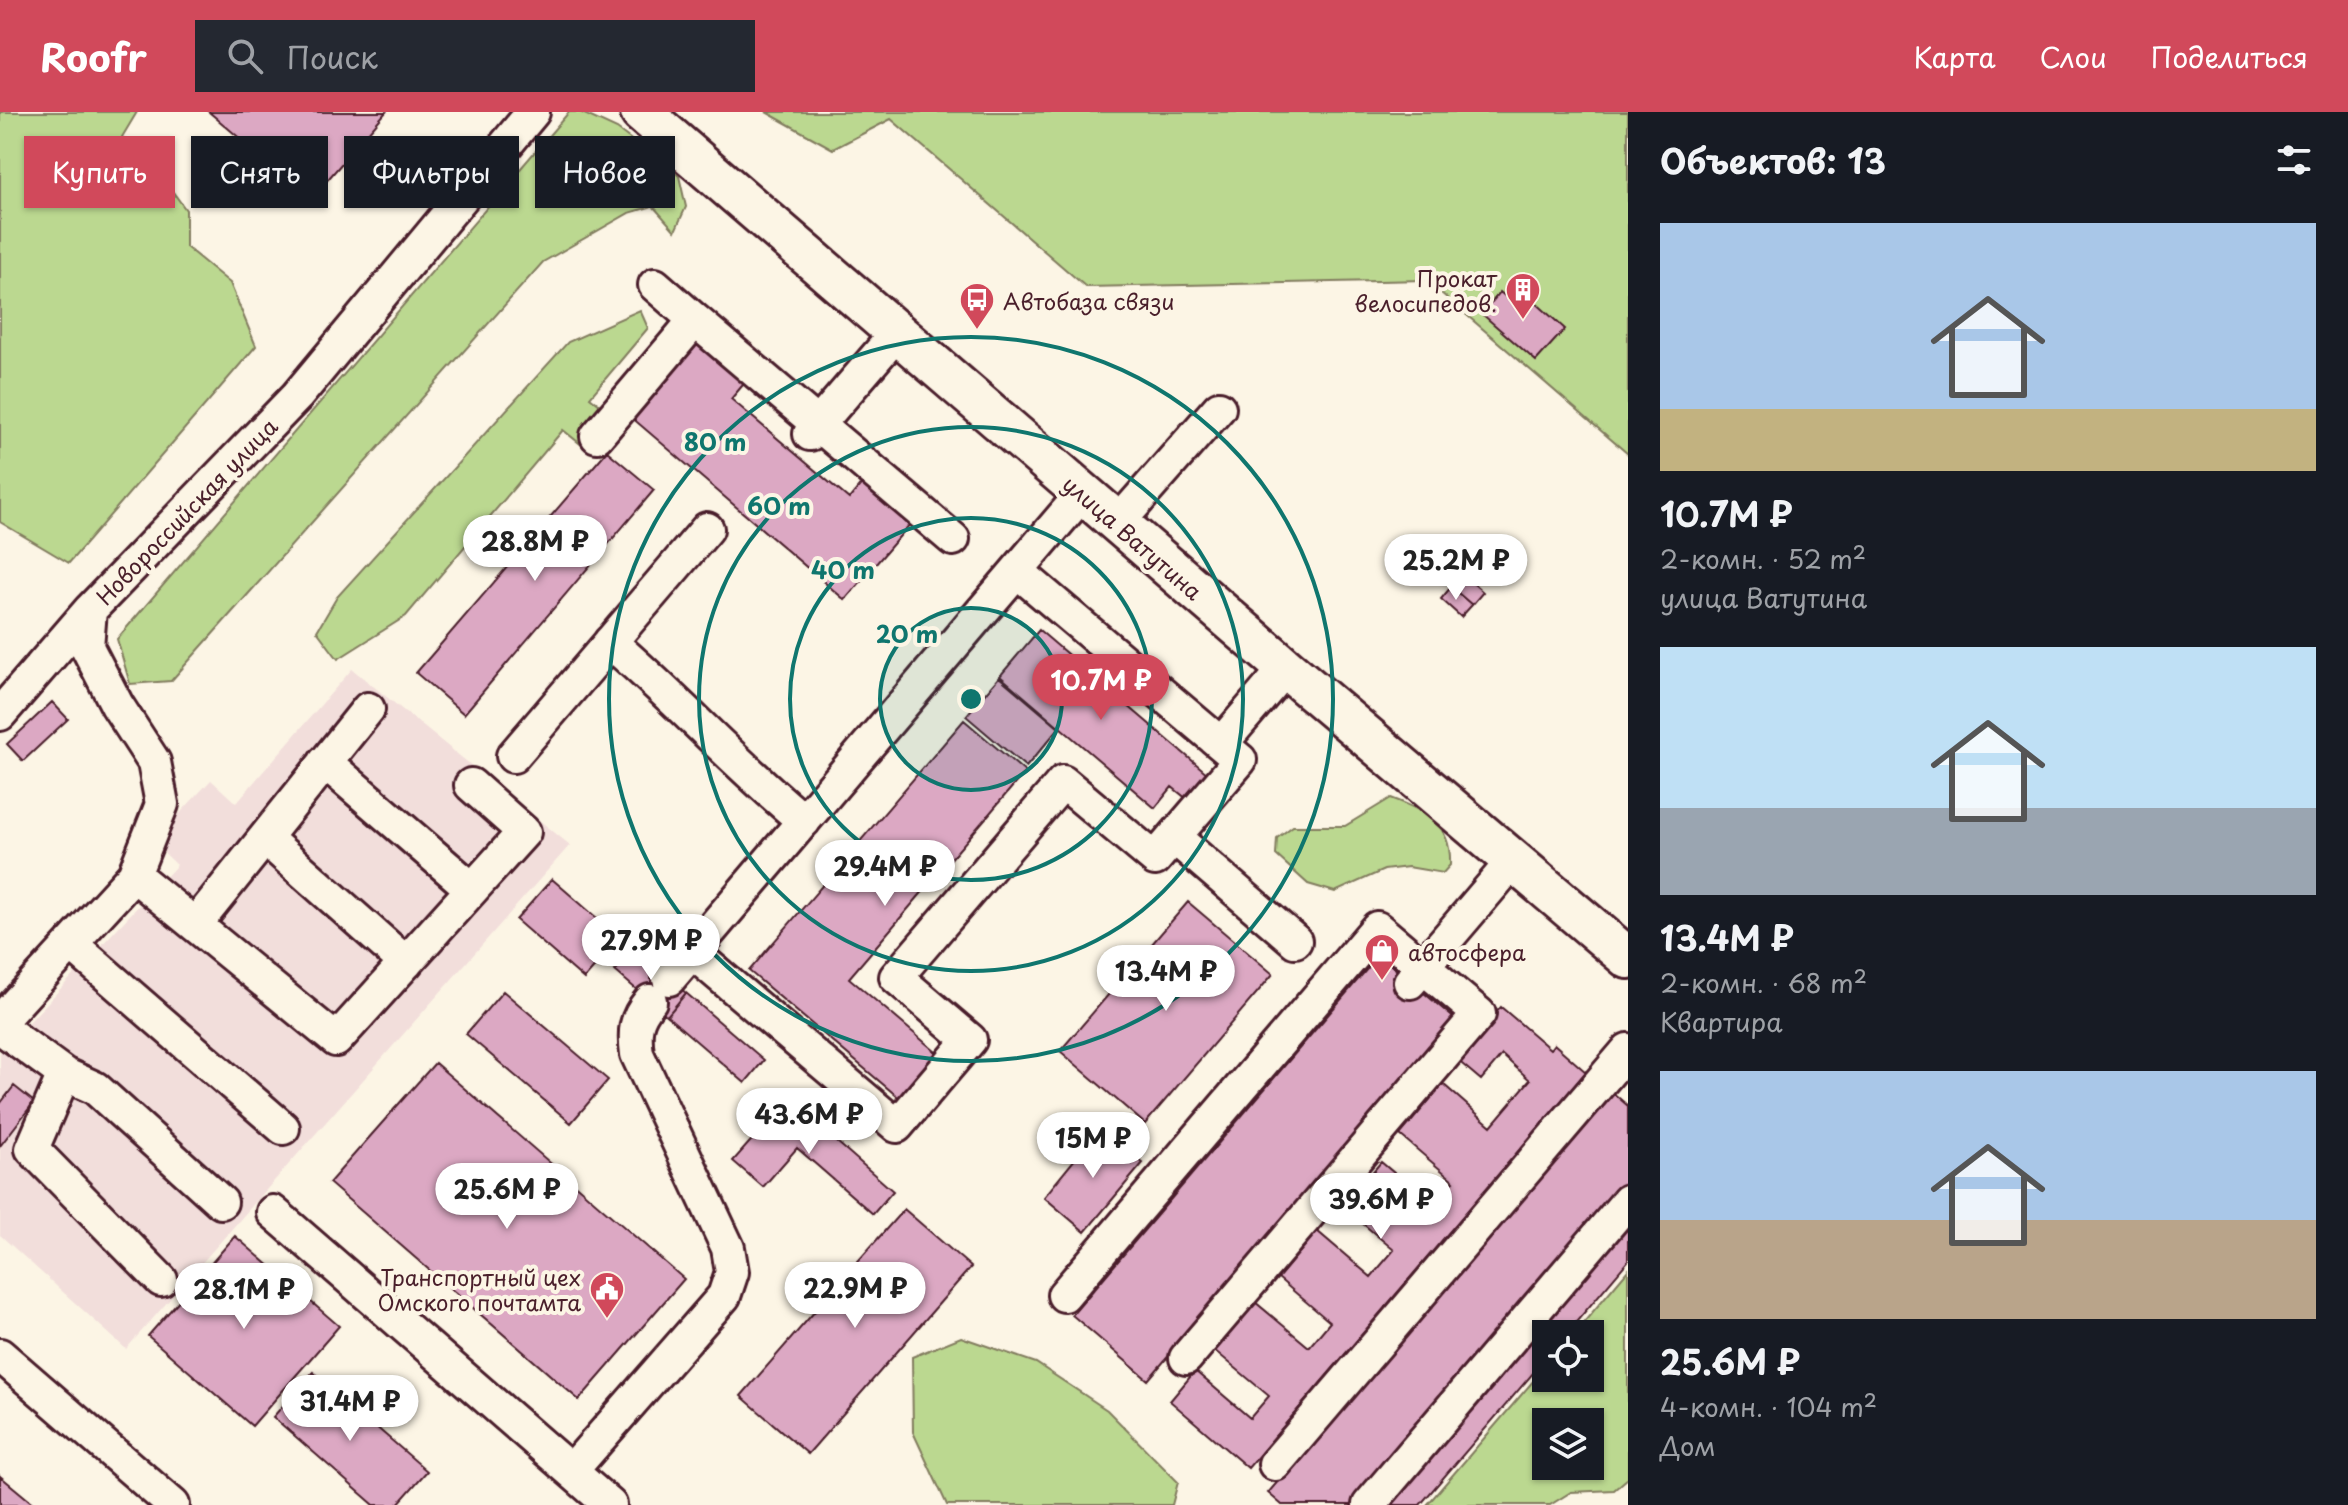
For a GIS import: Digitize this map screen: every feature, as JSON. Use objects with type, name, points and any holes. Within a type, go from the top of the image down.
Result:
[{"type":"main road","name":"улица Ватутина","points":[[641,112],[1082,494],[1628,958]]},
{"type":"street","name":"Новороссийская улица","points":[[0,1021],[134,875],[162,804],[154,762],[117,705],[87,647],[90,610],[297,396],[533,112]]},
{"type":"street","points":[[655,285],[814,429],[953,539]]},
{"type":"street","points":[[597,436],[695,320]]},
{"type":"street","points":[[814,429],[896,334]]},
{"type":"street","points":[[1117,524],[1219,408]]},
{"type":"street","points":[[571,1471],[724,1296],[732,1272],[728,1248],[637,1054],[634,1031],[638,1015],[1082,494]]},
{"type":"street","points":[[513,756],[707,529]]},
{"type":"street","points":[[692,952],[897,1126],[970,1040],[896,977],[1063,782],[1155,859],[1240,760],[1017,571]]},
{"type":"street","points":[[0,714],[90,610]]},
{"type":"street","points":[[610,642],[641,668],[762,786],[804,821]]},
{"type":"street","points":[[1221,744],[1286,668]]},
{"type":"street","points":[[195,925],[368,709]]},
{"type":"street","points":[[325,762],[472,889]]},
{"type":"street","points":[[134,875],[336,1040],[524,832],[471,785]]},
{"type":"street","points":[[1174,837],[1295,941]]},
{"type":"street","points":[[265,838],[406,963]]},
{"type":"street","points":[[1417,974],[1514,860]]},
{"type":"street","points":[[1064,1295],[1377,928],[1417,974],[1479,1014],[1186,1358]]},
{"type":"street","points":[[71,944],[283,1128]]},
{"type":"street","points":[[0,1027],[64,1074],[95,1088],[221,1202]]},
{"type":"street","points":[[1275,1464],[1628,1050]]},
{"type":"street","points":[[64,1074],[32,1149],[161,1280]]},
{"type":"street","points":[[1369,1505],[1628,1201]]},
{"type":"street","points":[[273,1212],[610,1505]]},
{"type":"street","points":[[0,1355],[173,1505]]},
{"type":"shaded area","points":[[352,669],[570,845],[126,1349],[0,1235],[0,1053],[177,865],[153,842],[211,780],[236,803]]},
{"type":"green space","points":[[0,112],[137,112],[123,136],[24,136],[24,208],[175,208],[175,195],[186,210],[186,247],[230,283],[256,346],[69,563],[0,522]]},
{"type":"green space","points":[[569,112],[580,112],[626,136],[548,136]]},
{"type":"green space","points":[[766,112],[1628,112],[1628,454],[1426,280],[1086,287],[891,119],[833,149]]},
{"type":"green space","points":[[535,152],[535,208],[646,208],[629,213],[543,262],[171,681],[130,684],[117,639],[487,208],[519,208],[519,170]]},
{"type":"green space","points":[[675,173],[679,176],[686,207],[675,231],[655,208],[675,208]]},
{"type":"green space","points":[[640,310],[648,328],[590,397],[610,413],[583,446],[563,430],[406,616],[338,659],[317,631],[337,597],[568,342]]},
{"type":"green space","points":[[1391,798],[1426,814],[1441,829],[1447,839],[1450,865],[1443,873],[1408,867],[1384,870],[1335,892],[1308,884],[1276,855],[1277,838],[1293,826],[1345,826]]},
{"type":"green space","points":[[1628,1270],[1628,1478],[1614,1490],[1571,1492],[1550,1505],[1427,1505],[1532,1382],[1532,1392],[1604,1392],[1604,1320],[1586,1320]]},
{"type":"green space","points":[[961,1337],[1036,1363],[1107,1410],[1178,1482],[1172,1505],[947,1505],[913,1432],[912,1357]]},
{"type":"building","points":[[209,112],[386,112],[365,136],[344,136],[344,161],[328,179],[328,136],[237,136]]},
{"type":"building","name":"Прокат велосипедов.","points":[[1500,292],[1514,304],[1524,292],[1565,329],[1536,361],[1482,314]]},
{"type":"building","points":[[699,337],[748,379],[731,399],[849,499],[863,482],[911,523],[845,600],[631,417]]},
{"type":"building","points":[[607,451],[654,490],[464,714],[416,673]]},
{"type":"building","points":[[1463,574],[1483,592],[1472,605],[1451,587]]},
{"type":"building","points":[[1451,587],[1472,605],[1461,617],[1441,599]]},
{"type":"building","points":[[1039,630],[1208,774],[1187,799],[1172,787],[1155,808],[1000,676]]},
{"type":"building","points":[[999,677],[1059,728],[1026,767],[966,716]]},
{"type":"building","points":[[52,702],[68,719],[23,761],[7,744]]},
{"type":"building","points":[[964,720],[1025,772],[849,978],[942,1057],[904,1102],[749,971]]},
{"type":"building","points":[[552,879],[620,938],[584,979],[516,920]]},
{"type":"building","points":[[1188,902],[1273,974],[1145,1124],[1060,1051]]},
{"type":"building","points":[[634,949],[686,993],[667,1016],[615,971]]},
{"type":"building","points":[[1379,955],[1456,1020],[1148,1380],[1072,1315]]},
{"type":"building","points":[[503,991],[608,1080],[571,1123],[466,1034]]},
{"type":"building","points":[[686,993],[764,1060],[745,1083],[667,1016]]},
{"type":"building","points":[[1501,1007],[1550,1049],[1554,1044],[1586,1072],[1248,1468],[1170,1401],[1195,1371],[1250,1418],[1269,1396],[1214,1350],[1255,1302],[1309,1347],[1330,1322],[1278,1278],[1317,1231],[1371,1277],[1394,1250],[1343,1207],[1381,1162],[1433,1206],[1454,1181],[1400,1135],[1443,1084],[1491,1126],[1530,1080],[1502,1055],[1481,1080],[1456,1059]]},
{"type":"building","points":[[435,1063],[684,1279],[579,1400],[329,1183]]},
{"type":"building","points":[[14,1086],[34,1102],[0,1146],[0,1104]]},
{"type":"building","points":[[1612,1092],[1628,1106],[1628,1182],[1351,1505],[1282,1505],[1268,1493]]},
{"type":"building","points":[[788,1099],[893,1191],[873,1214],[797,1148],[763,1187],[733,1161]]},
{"type":"building","points":[[1101,1127],[1143,1163],[1085,1232],[1044,1197]]},
{"type":"building","points":[[904,1209],[971,1267],[808,1454],[741,1396],[816,1310],[796,1293],[818,1269],[837,1285]]},
{"type":"building","points":[[1628,1218],[1628,1261],[1578,1320],[1541,1320]]},
{"type":"building","points":[[235,1236],[339,1326],[252,1426],[148,1336]]},
{"type":"building","points":[[1532,1330],[1532,1374],[1420,1505],[1382,1505]]},
{"type":"building","points":[[313,1372],[427,1471],[397,1505],[374,1505],[273,1417]]},
{"type":"building","points":[[0,1476],[35,1505],[0,1505]]},
{"type":"place","name":"Прокат велосипедов.","points":[[1523,321]]},
{"type":"place","name":"Автобаза связи","points":[[977,331]]},
{"type":"place","name":"автосфера","points":[[1382,982]]},
{"type":"place","name":"Транспортный цех Омского почтамта","points":[[607,1320]]}]
